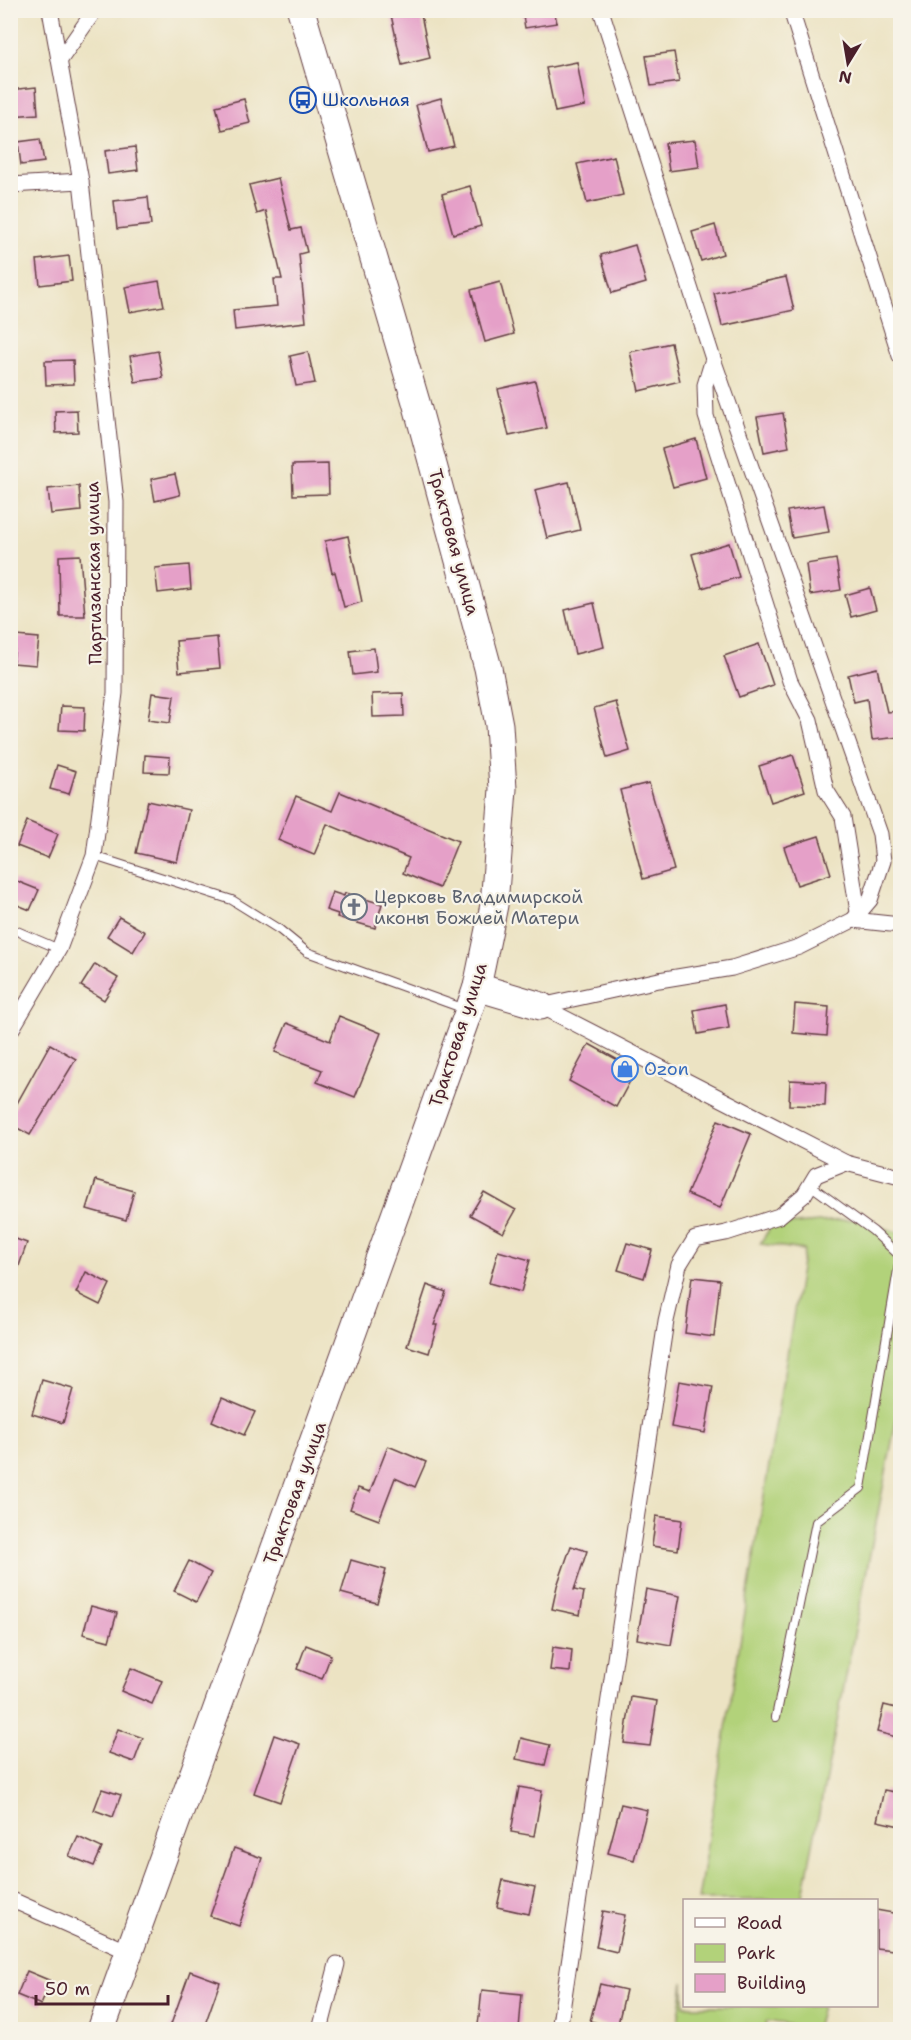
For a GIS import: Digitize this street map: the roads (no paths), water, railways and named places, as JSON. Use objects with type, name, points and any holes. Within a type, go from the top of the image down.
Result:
[{"type":"highway","name":"Трактовая улица","points":[[101,2030],[473,999],[494,905],[503,789],[499,725],[488,668],[416,402],[300,10]]},
{"type":"highway","points":[[473,999],[541,1006]]},
{"type":"street","name":"Партизанская улица","points":[[10,1032],[59,949],[94,856],[115,693],[116,502],[81,180],[50,10]]},
{"type":"street","points":[[60,60],[95,10]]},
{"type":"street","points":[[541,1006],[659,980],[732,968],[799,947],[855,916],[870,900],[883,861],[880,834],[713,359],[601,10]]},
{"type":"street","points":[[791,10],[900,356]]},
{"type":"street","points":[[10,185],[81,180]]},
{"type":"street","points":[[713,359],[705,385],[706,416],[790,681],[810,720],[826,790],[843,817],[855,916]]},
{"type":"street","points":[[855,916],[900,925]]},
{"type":"street","points":[[541,1006],[846,1163],[900,1177]]},
{"type":"street","points":[[559,2030],[670,1295],[679,1265],[695,1239],[726,1233],[779,1216],[804,1196],[816,1175],[846,1163]]},
{"type":"street","points":[[10,1899],[129,1952]]},
{"type":"street","points":[[320,2030],[337,1964]]},
{"type":"lane","points":[[94,856],[232,900],[280,930],[307,952],[473,999]]},
{"type":"lane","points":[[10,928],[59,949]]},
{"type":"lane","points":[[776,1717],[816,1522],[861,1488],[900,1257],[873,1231],[810,1185]]},
{"type":"place","name":"Школьная","points":[[303,100]]},
{"type":"place","name":"Церковь Владимирской иконы Божией Матери","points":[[354,907]]},
{"type":"place","name":"Ozon","points":[[625,1069]]}]
